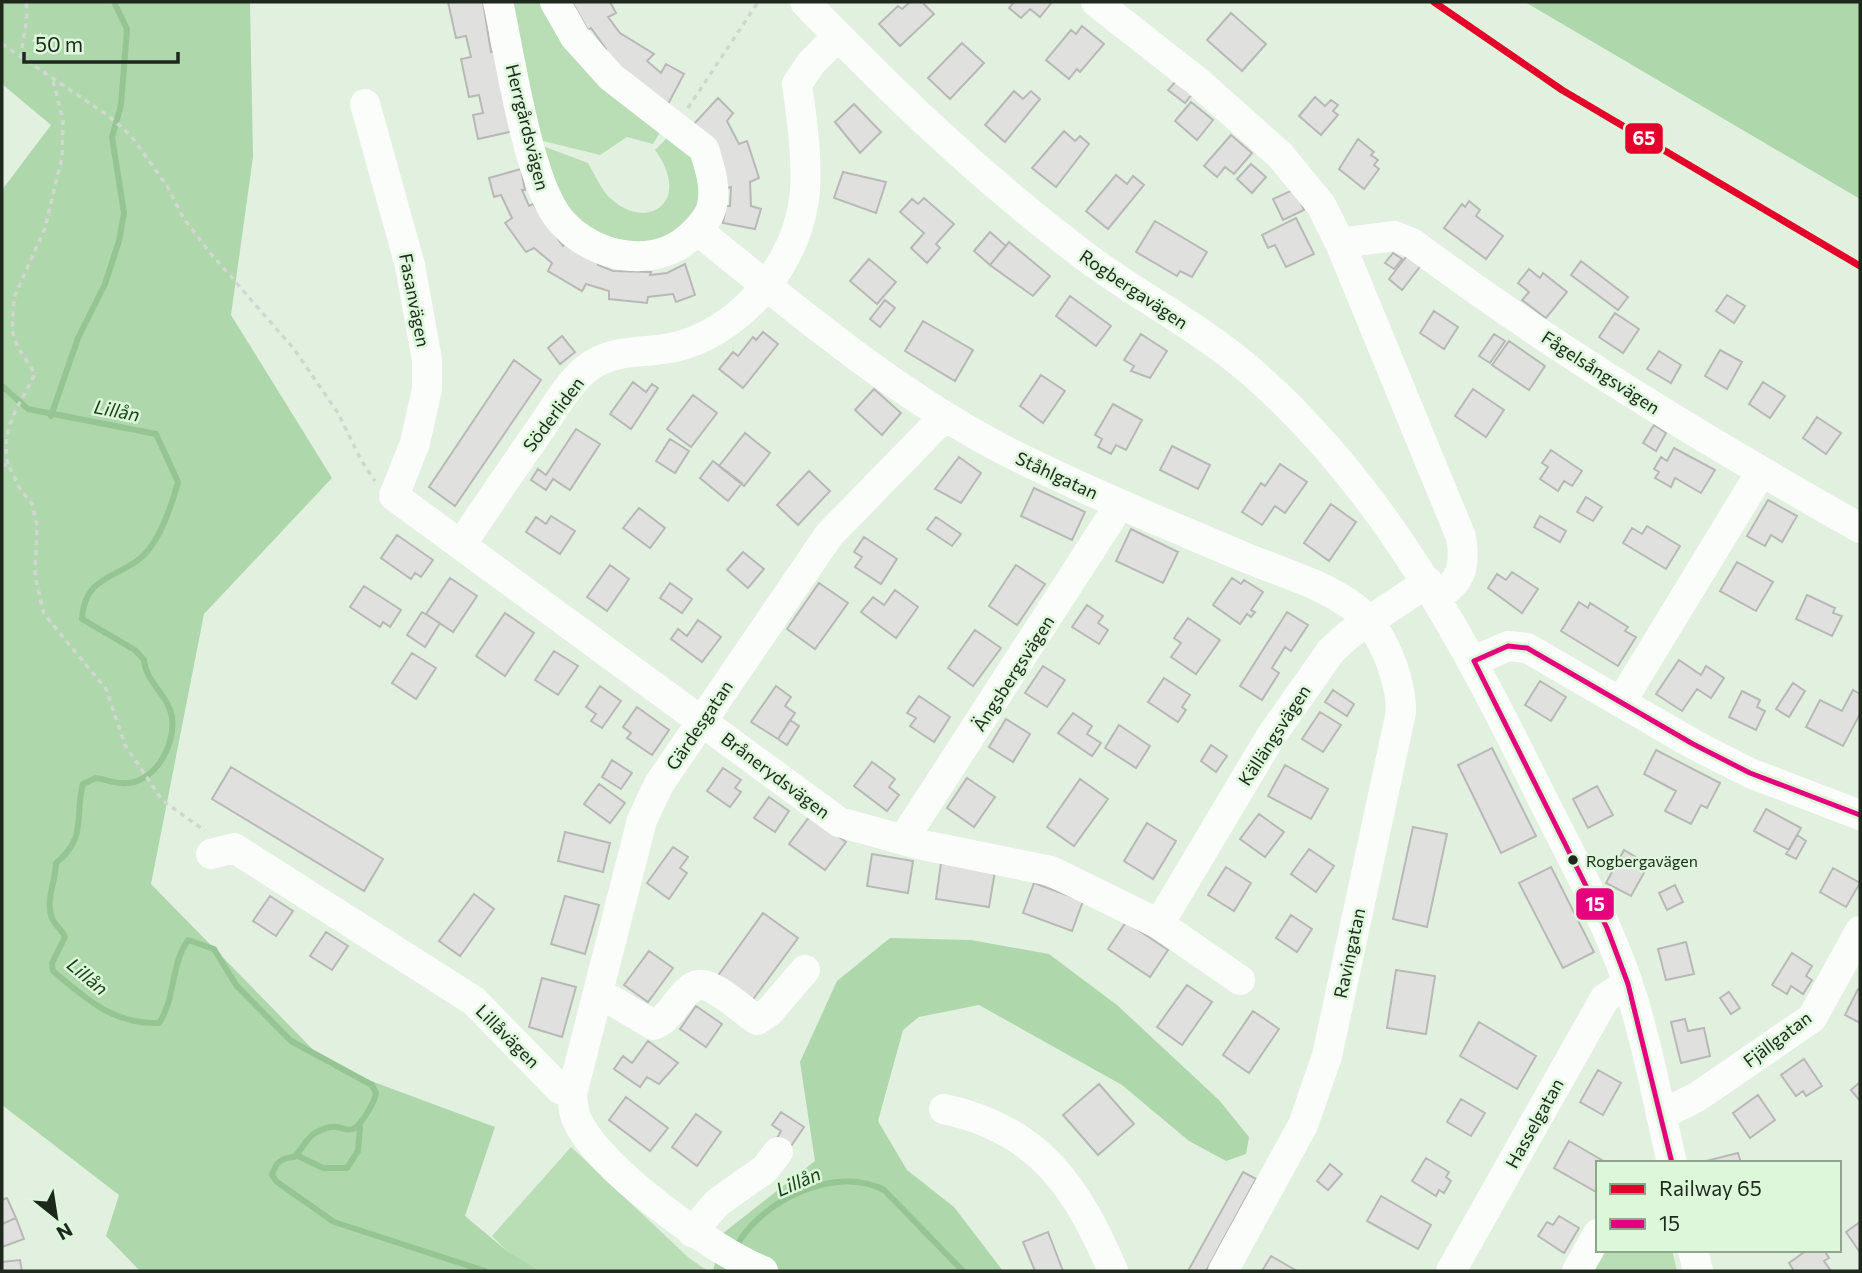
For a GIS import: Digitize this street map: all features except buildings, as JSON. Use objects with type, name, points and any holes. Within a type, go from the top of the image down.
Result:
[{"type":"street","name":"Herrgårdsvägen","points":[[498,2],[536,170],[545,195],[561,221],[595,246],[634,256],[650,257],[677,248],[697,230],[710,212],[713,191],[704,149],[601,68],[575,37],[555,2]]},
{"type":"street","name":"Rogbergavägen","points":[[805,2],[936,134],[1019,204],[1083,255],[1251,371],[1338,458],[1367,494],[1433,590],[1474,661],[1607,928],[1628,984],[1672,1161]]},
{"type":"street","points":[[1096,2],[1198,82],[1280,155],[1321,205],[1340,243],[1461,537],[1464,557],[1462,572],[1454,586],[1433,590]]},
{"type":"street","name":"Söderliden","points":[[462,542],[559,402],[586,369],[610,357],[684,345],[739,316],[768,287],[795,231],[805,194],[804,133],[797,84],[811,62],[838,36]]},
{"type":"street","name":"Fasanvägen","points":[[365,104],[410,265],[427,360],[427,389],[415,443],[386,489]]},
{"type":"street","points":[[697,230],[768,287]]},
{"type":"street","name":"Fågelsångsvägen","points":[[1340,243],[1395,236],[1412,243],[1536,329],[1761,472],[1860,528]]},
{"type":"street","name":"Ståhlgatan","points":[[768,287],[943,418],[1120,505],[1337,597],[1368,621]]},
{"type":"street","name":"Gärdesgatan","points":[[572,1094],[642,820],[659,785],[829,535],[943,418]]},
{"type":"street","points":[[1621,702],[1761,472]]},
{"type":"street","name":"Brånerydsvägen","points":[[386,489],[462,542],[839,822],[903,840],[1051,871],[1159,924],[1240,980]]},
{"type":"street","name":"Ängsbergsvägen","points":[[903,840],[1120,505]]},
{"type":"street","name":"Källängsvägen","points":[[1159,924],[1271,736],[1319,667],[1348,635],[1368,621],[1433,590]]},
{"type":"street","name":"Ravingatan","points":[[1223,1271],[1303,1125],[1326,1056],[1401,712],[1395,675],[1368,621]]},
{"type":"street","points":[[1474,661],[1508,646],[1527,648],[1750,773],[1860,815]]},
{"type":"street","name":"Lillåvägen","points":[[211,854],[234,848],[432,973],[474,1002],[560,1090],[572,1094]]},
{"type":"street","name":"Fjällgatan","points":[[1661,1115],[1698,1097],[1812,1018],[1860,932]]},
{"type":"street","points":[[598,992],[653,1025],[670,1016],[688,989],[695,984],[706,985],[757,1020],[769,1012],[805,970]]},
{"type":"street","name":"Hasselgatan","points":[[1451,1271],[1605,998],[1628,984]]},
{"type":"street","points":[[572,1094],[576,1119],[584,1133],[638,1189],[699,1235],[757,1269]]},
{"type":"street","points":[[944,1109],[972,1115],[1002,1128],[1022,1139],[1039,1154],[1078,1202],[1113,1271]]},
{"type":"street","points":[[699,1235],[718,1203],[765,1169],[778,1152]]},
{"type":"street","points":[[1577,1271],[1596,1238]]},
{"type":"street","points":[[1693,1252],[1698,1271]]},
{"type":"path","points":[[21,58],[22,35],[28,20],[26,2]]},
{"type":"path","points":[[690,107],[758,2]]},
{"type":"path","points":[[2,44],[110,117],[139,146],[184,219],[293,349],[338,413],[361,460],[386,489]]},
{"type":"path","points":[[52,78],[63,121],[62,157],[45,228],[14,298],[12,331],[18,347],[35,373],[6,426],[4,446],[8,464],[19,487],[32,504],[37,526],[35,576],[44,614],[106,689],[125,745],[162,800],[208,833],[211,854]]},
{"type":"path","points":[[2,466],[8,464]]},
{"type":"green space","points":[[2,2],[250,2],[253,157],[231,315],[332,478],[204,614],[151,884],[328,1065],[495,1127],[465,1216],[507,1251],[541,1271],[140,1271],[106,1236],[119,1195],[2,1105],[2,190],[51,125],[2,84]]},
{"type":"green space","points":[[508,2],[546,2],[662,129],[653,144],[627,137],[600,155],[539,140]]},
{"type":"green space","points":[[1525,2],[1860,2],[1860,199]]},
{"type":"green space","points":[[670,135],[701,168],[705,181],[703,195],[688,220],[676,230],[663,238],[634,245],[620,244],[603,238],[580,225],[569,215],[553,187],[540,145],[588,163],[608,196],[622,207],[636,212],[649,212],[660,207],[667,198],[669,185],[666,169],[655,150]]},
{"type":"green space","points":[[890,938],[971,940],[1049,954],[1117,1005],[1219,1100],[1249,1137],[1246,1154],[1226,1161],[1189,1141],[1122,1085],[979,1005],[919,1017],[903,1030],[878,1121],[907,1170],[954,1207],[1003,1271],[713,1271],[722,1234],[815,1161],[800,1062],[837,981]]},
{"type":"green space","points":[[571,1147],[689,1258],[708,1271],[541,1271],[507,1251],[492,1236]]},
{"type":"green space","points":[[1600,1252],[1672,1252],[1677,1271],[1588,1271]]},
{"type":"waterway","points":[[51,416],[78,338],[105,284],[119,241],[124,213],[112,137],[121,105],[127,29],[114,2]]},
{"type":"waterway","name":"Lillån","points":[[2,386],[28,409],[156,434],[178,482],[163,525],[150,548],[141,558],[98,584],[85,603],[82,619],[135,650],[144,660],[149,675],[170,709],[172,728],[170,740],[160,762],[144,778],[122,783],[96,778],[83,784],[76,835],[66,853],[56,863],[50,898],[52,918],[65,937],[52,963],[53,971],[114,1015],[159,1023],[168,1003],[178,960],[188,940],[214,949],[236,985],[291,1041],[372,1085],[376,1093],[367,1113],[355,1128],[351,1130],[330,1127],[321,1130],[309,1139],[294,1157],[280,1162],[272,1175],[277,1182],[334,1222],[485,1271]]},
{"type":"waterway","points":[[296,1155],[323,1168],[347,1168],[358,1151],[360,1127]]},
{"type":"waterway","name":"Lillån","points":[[736,1247],[747,1230],[762,1215],[801,1192],[822,1184],[844,1181],[865,1183],[884,1190],[963,1271]]},
{"type":"rail line","name":"65","points":[[1434,2],[1562,90],[1860,266]]},
{"type":"transit line","name":"15","points":[[1474,661],[1508,646],[1527,648],[1693,744],[1750,773],[1860,815]]},
{"type":"transit line","name":"15","points":[[1474,661],[1607,928],[1628,984],[1672,1161]]},
{"type":"place","name":"Rogbergavägen","points":[[1573,860]]}]
